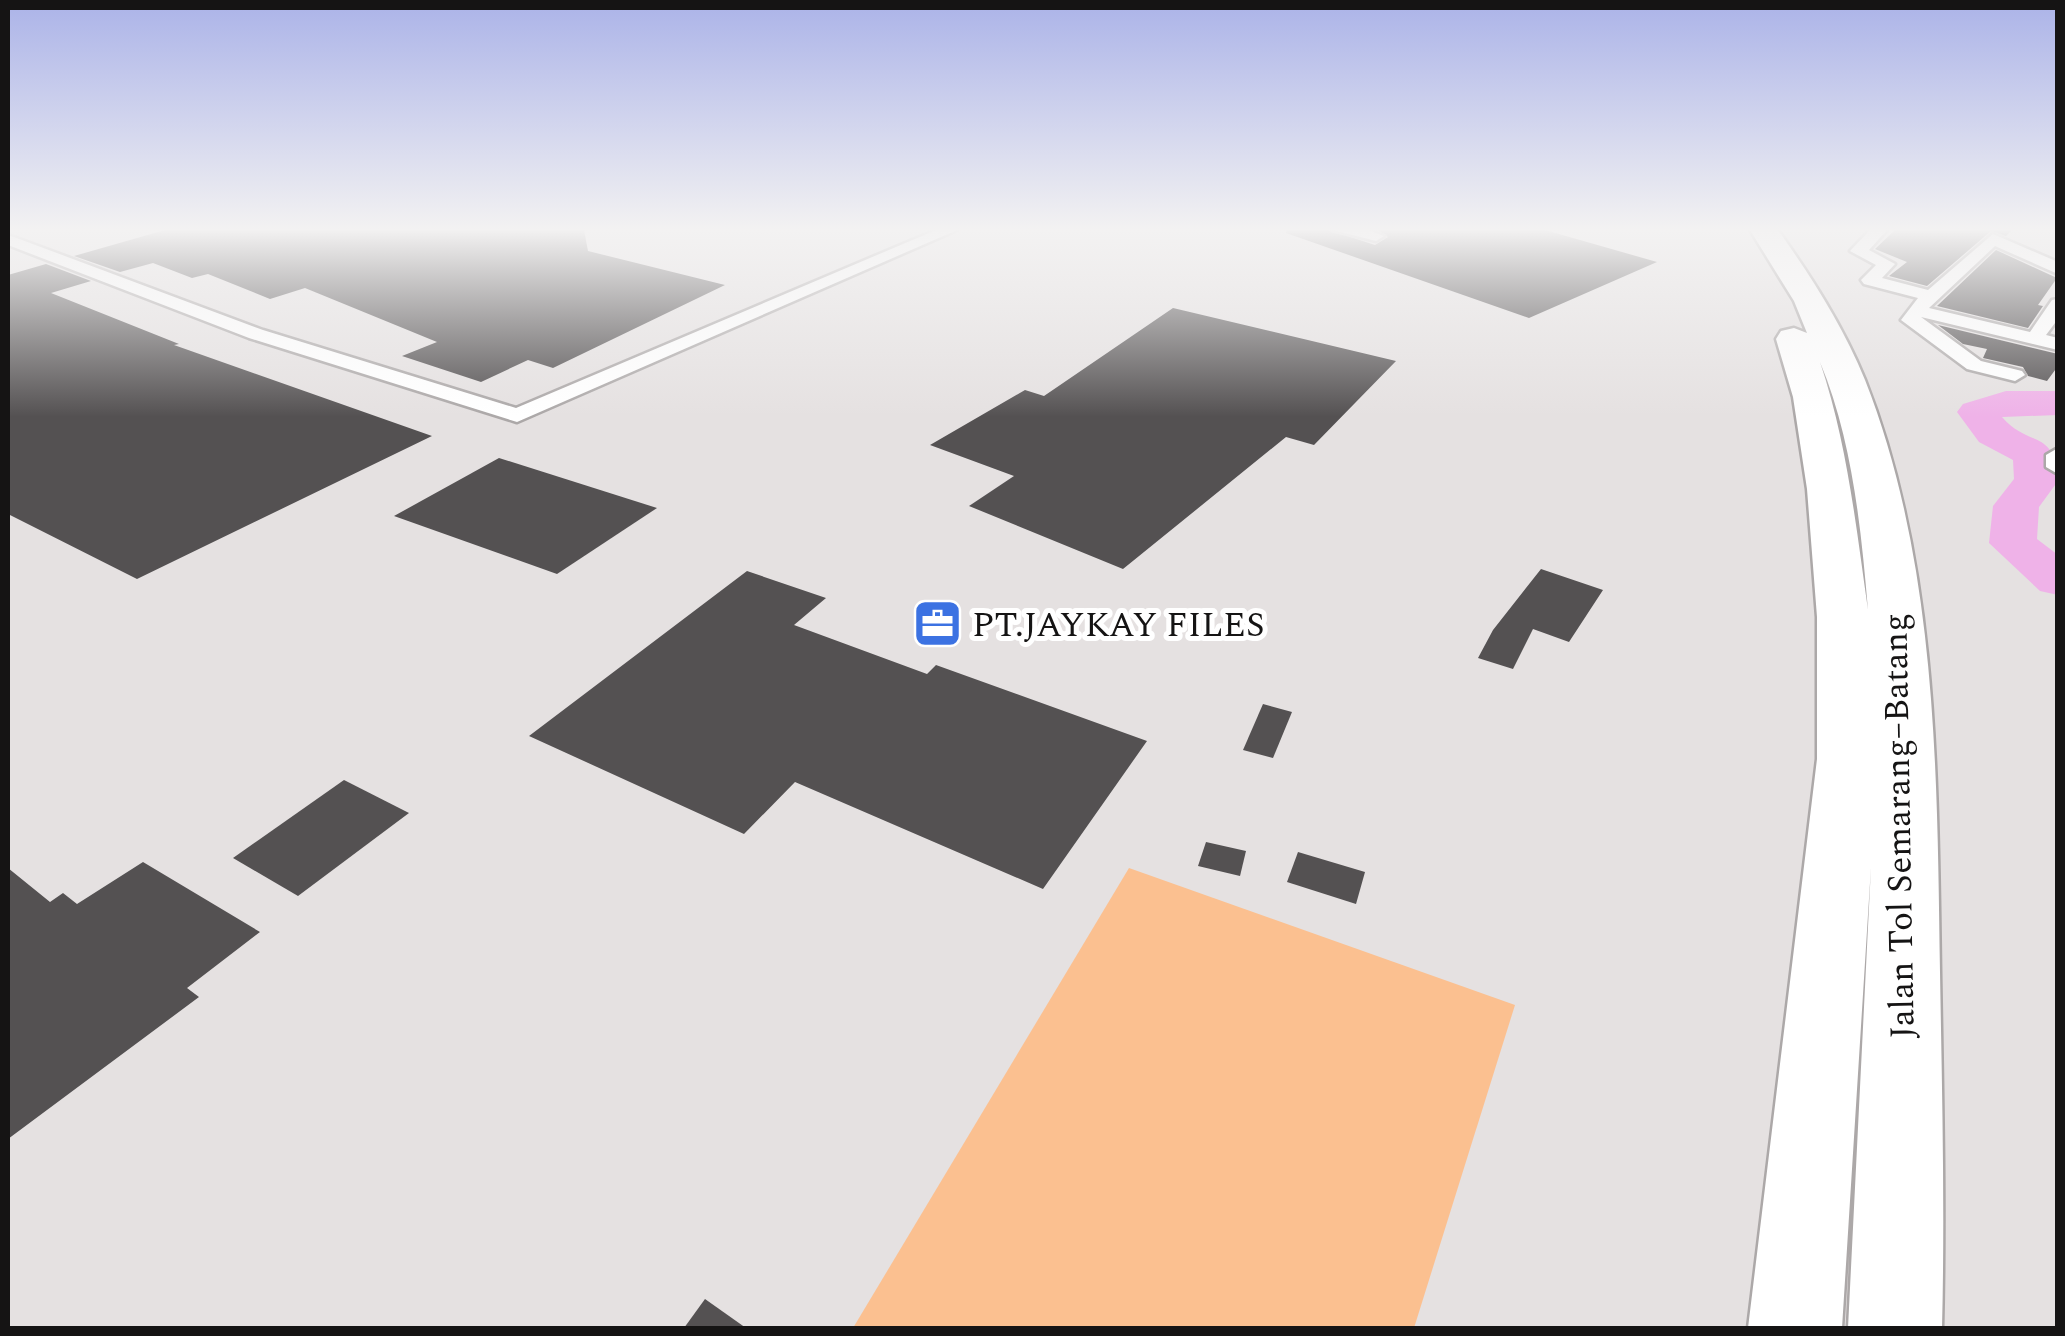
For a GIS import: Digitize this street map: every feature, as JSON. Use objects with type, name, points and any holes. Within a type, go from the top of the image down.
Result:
[{"type":"highway","name":"Jalan Tol Semarang–Batang","points":[[1771,292],[1796,343],[1812,397],[1829,489],[1843,618],[1847,760],[1796,1328]]},
{"type":"highway","name":"Jalan Tol Semarang–Batang","points":[[1801,292],[1824,332],[1853,402],[1876,496],[1899,628],[1904,983],[1895,1328]]},
{"type":"street","points":[[146,292],[256,334],[517,415],[803,292]]},
{"type":"street","points":[[1897,292],[1923,304],[2058,344]]},
{"type":"street","points":[[1938,292],[1910,320],[1974,365],[2015,375]]},
{"type":"street","points":[[2035,338],[2058,304]]},
{"type":"street","points":[[2058,456],[2058,467]]},
{"type":"shaded area","points":[[1129,868],[1515,1005],[1414,1328],[853,1328]]},
{"type":"building","points":[[8,292],[53,292],[179,344],[174,345],[432,436],[137,579],[8,514]]},
{"type":"building","points":[[253,292],[291,292],[270,299]]},
{"type":"building","points":[[316,292],[710,292],[553,368],[528,360],[481,382],[402,356],[437,342]]},
{"type":"building","points":[[1456,292],[1588,292],[1529,318]]},
{"type":"building","points":[[1951,292],[2047,292],[2028,328],[1937,306]]},
{"type":"building","points":[[1173,308],[1396,361],[1314,445],[1286,437],[1123,569],[969,506],[1014,476],[930,445],[1025,390],[1044,396]]},
{"type":"building","points":[[1938,325],[2058,354],[2058,366],[2047,381],[2028,376],[2023,367],[1983,358],[1987,349],[1963,344]]},
{"type":"building","points":[[499,458],[657,508],[557,574],[394,516]]},
{"type":"building","points":[[1541,569],[1603,590],[1569,642],[1533,629],[1513,669],[1478,658],[1493,630]]},
{"type":"building","points":[[747,571],[826,598],[794,625],[927,674],[936,665],[1147,741],[1043,889],[795,782],[744,834],[529,736]]},
{"type":"building","points":[[1263,704],[1292,712],[1273,758],[1243,750]]},
{"type":"building","points":[[344,780],[409,813],[298,896],[233,858]]},
{"type":"building","points":[[1206,842],[1246,851],[1240,876],[1198,866]]},
{"type":"building","points":[[1298,852],[1365,872],[1356,904],[1287,882]]},
{"type":"building","points":[[143,862],[260,932],[187,988],[199,997],[8,1139],[8,868],[50,902],[63,893],[77,904]]},
{"type":"building","points":[[705,1299],[746,1328],[684,1328]]},
{"type":"waterway","points":[[2058,403],[2006,403],[1977,412],[1994,433],[2034,454],[2036,480],[2016,506],[2013,543],[2058,580]]},
{"type":"place","name":"PT.JAYKAY FILES","points":[[937,624]]}]
